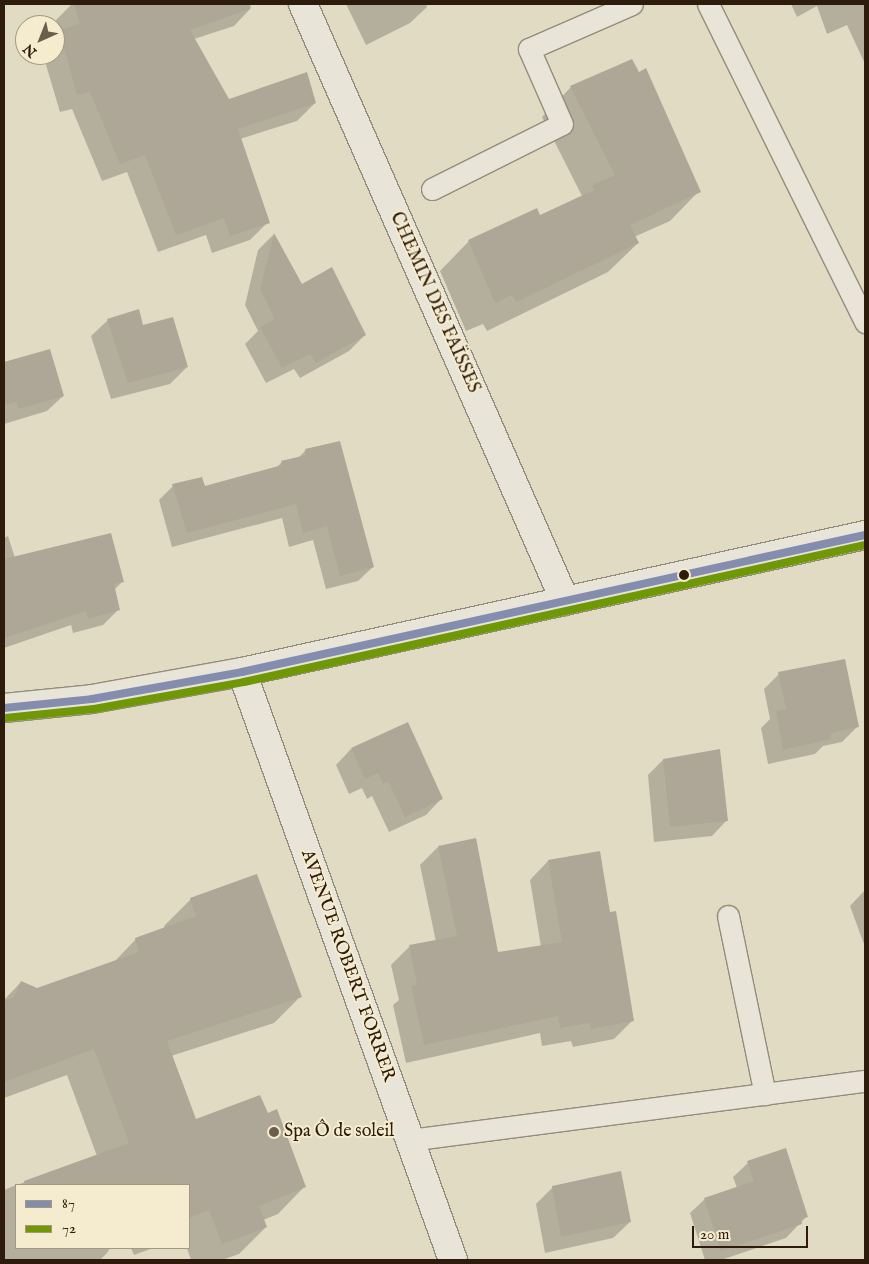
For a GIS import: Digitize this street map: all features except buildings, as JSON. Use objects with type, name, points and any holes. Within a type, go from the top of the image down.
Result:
[{"type":"street","name":"CHEMIN DES FAÏSSES","points":[[303,4],[564,602]]},
{"type":"street","points":[[4,708],[92,699],[242,672],[865,535]]},
{"type":"street","name":"AVENUE ROBERT FORRER","points":[[242,672],[453,1260]]},
{"type":"lane","points":[[432,189],[562,124],[529,49],[632,4]]},
{"type":"lane","points":[[708,4],[865,322]]},
{"type":"lane","points":[[728,916],[765,1094]]},
{"type":"lane","points":[[409,1140],[865,1081]]},
{"type":"transit line","name":"87","points":[[4,708],[92,699],[242,672],[865,535]]},
{"type":"transit line","name":"72","points":[[5,718],[94,709],[244,682],[865,545]]},
{"type":"place","name":"Spa Ô de soleil","points":[[274,1132]]}]
